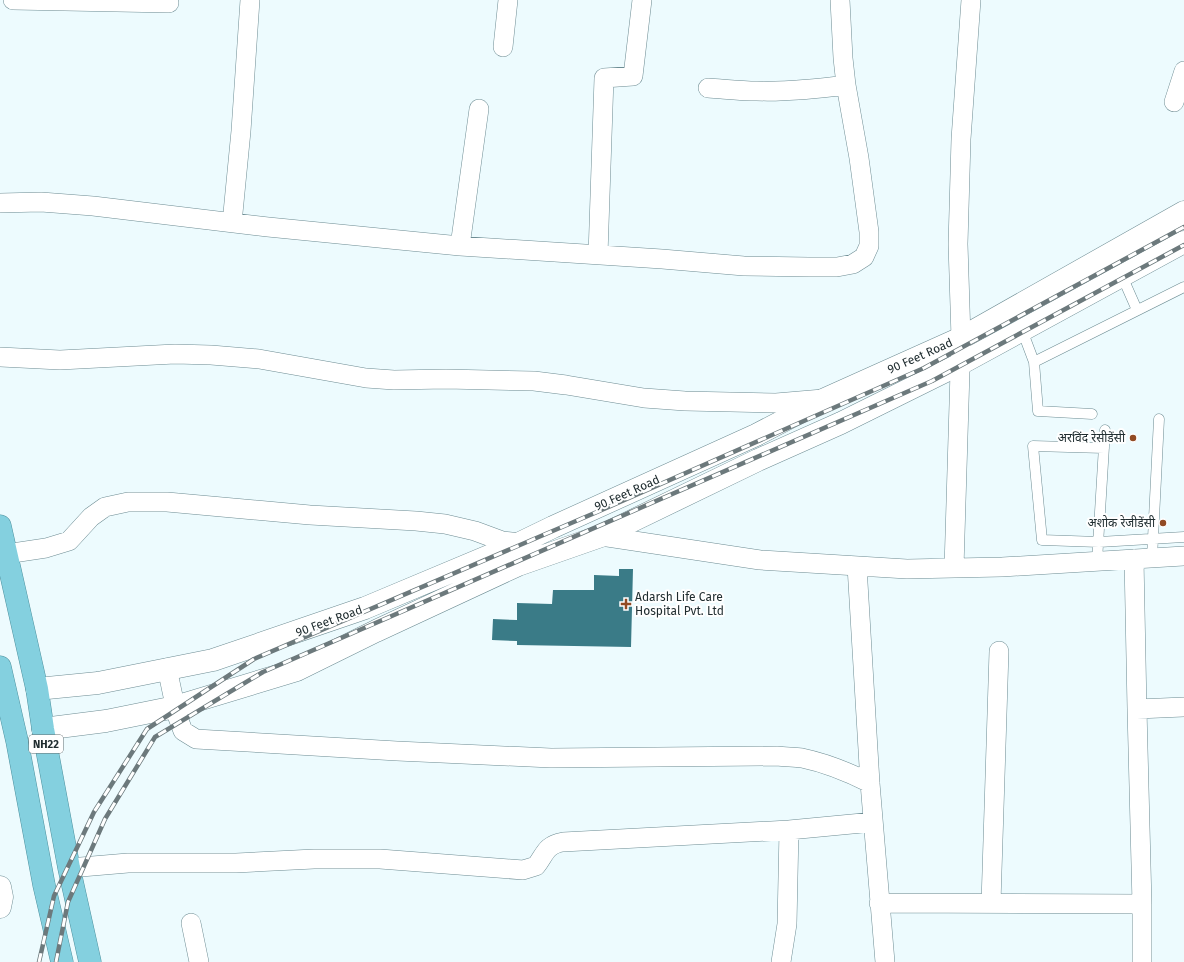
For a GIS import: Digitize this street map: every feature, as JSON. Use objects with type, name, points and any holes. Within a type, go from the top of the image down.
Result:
[{"type":"highway","name":"NH22","points":[[0,526],[37,689],[69,868],[90,962]]},
{"type":"highway","name":"NH22","points":[[0,668],[17,741],[44,885],[62,962]]},
{"type":"main road","name":"90 Feet Road","points":[[37,689],[98,683],[167,668],[214,660],[365,608],[520,543],[553,526],[756,435],[825,399],[961,338],[1184,212]]},
{"type":"main road","name":"90 Feet Road","points":[[43,728],[106,721],[174,707],[297,670],[376,630],[518,565],[601,536],[758,460],[841,424],[960,364],[1184,242]]},
{"type":"main road","points":[[0,887],[2,897],[0,907]]},
{"type":"street","points":[[13,0],[169,3]]},
{"type":"street","points":[[232,223],[241,131],[250,0]]},
{"type":"street","points":[[503,48],[508,0]]},
{"type":"street","points":[[598,255],[604,78],[633,76],[642,0]]},
{"type":"street","points":[[0,203],[41,202],[93,206],[232,223],[460,246],[662,259],[744,266],[809,267],[853,264],[864,257],[869,246],[859,158],[846,85],[842,51],[840,0]]},
{"type":"street","points":[[954,568],[961,338],[958,244],[961,139],[971,0]]},
{"type":"street","points":[[1174,102],[1184,71]]},
{"type":"street","points":[[708,88],[756,92],[781,92],[813,90],[846,85]]},
{"type":"street","points":[[460,246],[479,109]]},
{"type":"street","points":[[0,357],[90,359],[175,354],[210,355],[259,359],[366,378],[394,380],[453,379],[534,381],[644,398],[776,403],[825,399]]},
{"type":"street","points":[[6,554],[46,548],[69,541],[91,516],[105,507],[128,502],[167,502],[310,515],[445,524],[475,531],[502,541],[520,543]]},
{"type":"street","points":[[601,536],[760,560],[907,569],[1002,567],[1184,556]]},
{"type":"street","points":[[1142,962],[1137,709],[1143,558]]},
{"type":"street","points":[[857,566],[870,783],[885,962]]},
{"type":"street","points":[[991,903],[999,651]]},
{"type":"street","points":[[167,668],[174,707],[184,731],[196,739],[397,751],[551,758],[783,756],[801,758],[842,770],[870,783]]},
{"type":"street","points":[[1137,709],[1184,707]]},
{"type":"street","points":[[69,868],[128,862],[236,863],[314,859],[380,859],[523,870],[536,866],[547,849],[556,843],[562,842],[789,830],[873,822]]},
{"type":"street","points":[[781,962],[787,924],[789,830]]},
{"type":"street","points":[[879,903],[1142,904]]},
{"type":"street","points":[[191,923],[199,962]]},
{"type":"lane","points":[[1122,276],[1137,310]]},
{"type":"lane","points":[[1034,362],[1184,287]]},
{"type":"lane","points":[[1022,330],[1034,362],[1038,412],[1092,414]]},
{"type":"lane","points":[[1143,558],[1153,539],[1159,419]]},
{"type":"lane","points":[[1098,561],[1105,430]]},
{"type":"lane","points":[[1104,448],[1033,446],[1042,540],[1099,542],[1184,536]]},
{"type":"building","points":[[619,569],[633,569],[631,647],[517,645],[517,641],[492,640],[493,619],[517,620],[517,603],[552,604],[553,590],[594,590],[594,575],[619,576]]},
{"type":"railway","points":[[39,962],[54,896],[94,812],[147,729],[254,659],[597,512],[924,368],[1184,227]]},
{"type":"railway","points":[[56,962],[68,902],[105,819],[155,737],[263,672],[932,381],[1184,245]]},
{"type":"place","name":"अरविंद रेसीडेंसी","points":[[1133,438]]},
{"type":"place","name":"अशोक रेजीडेंसी","points":[[1163,523]]},
{"type":"place","name":"Adarsh Life Care Hospital Pvt. Ltd","points":[[626,604]]}]
